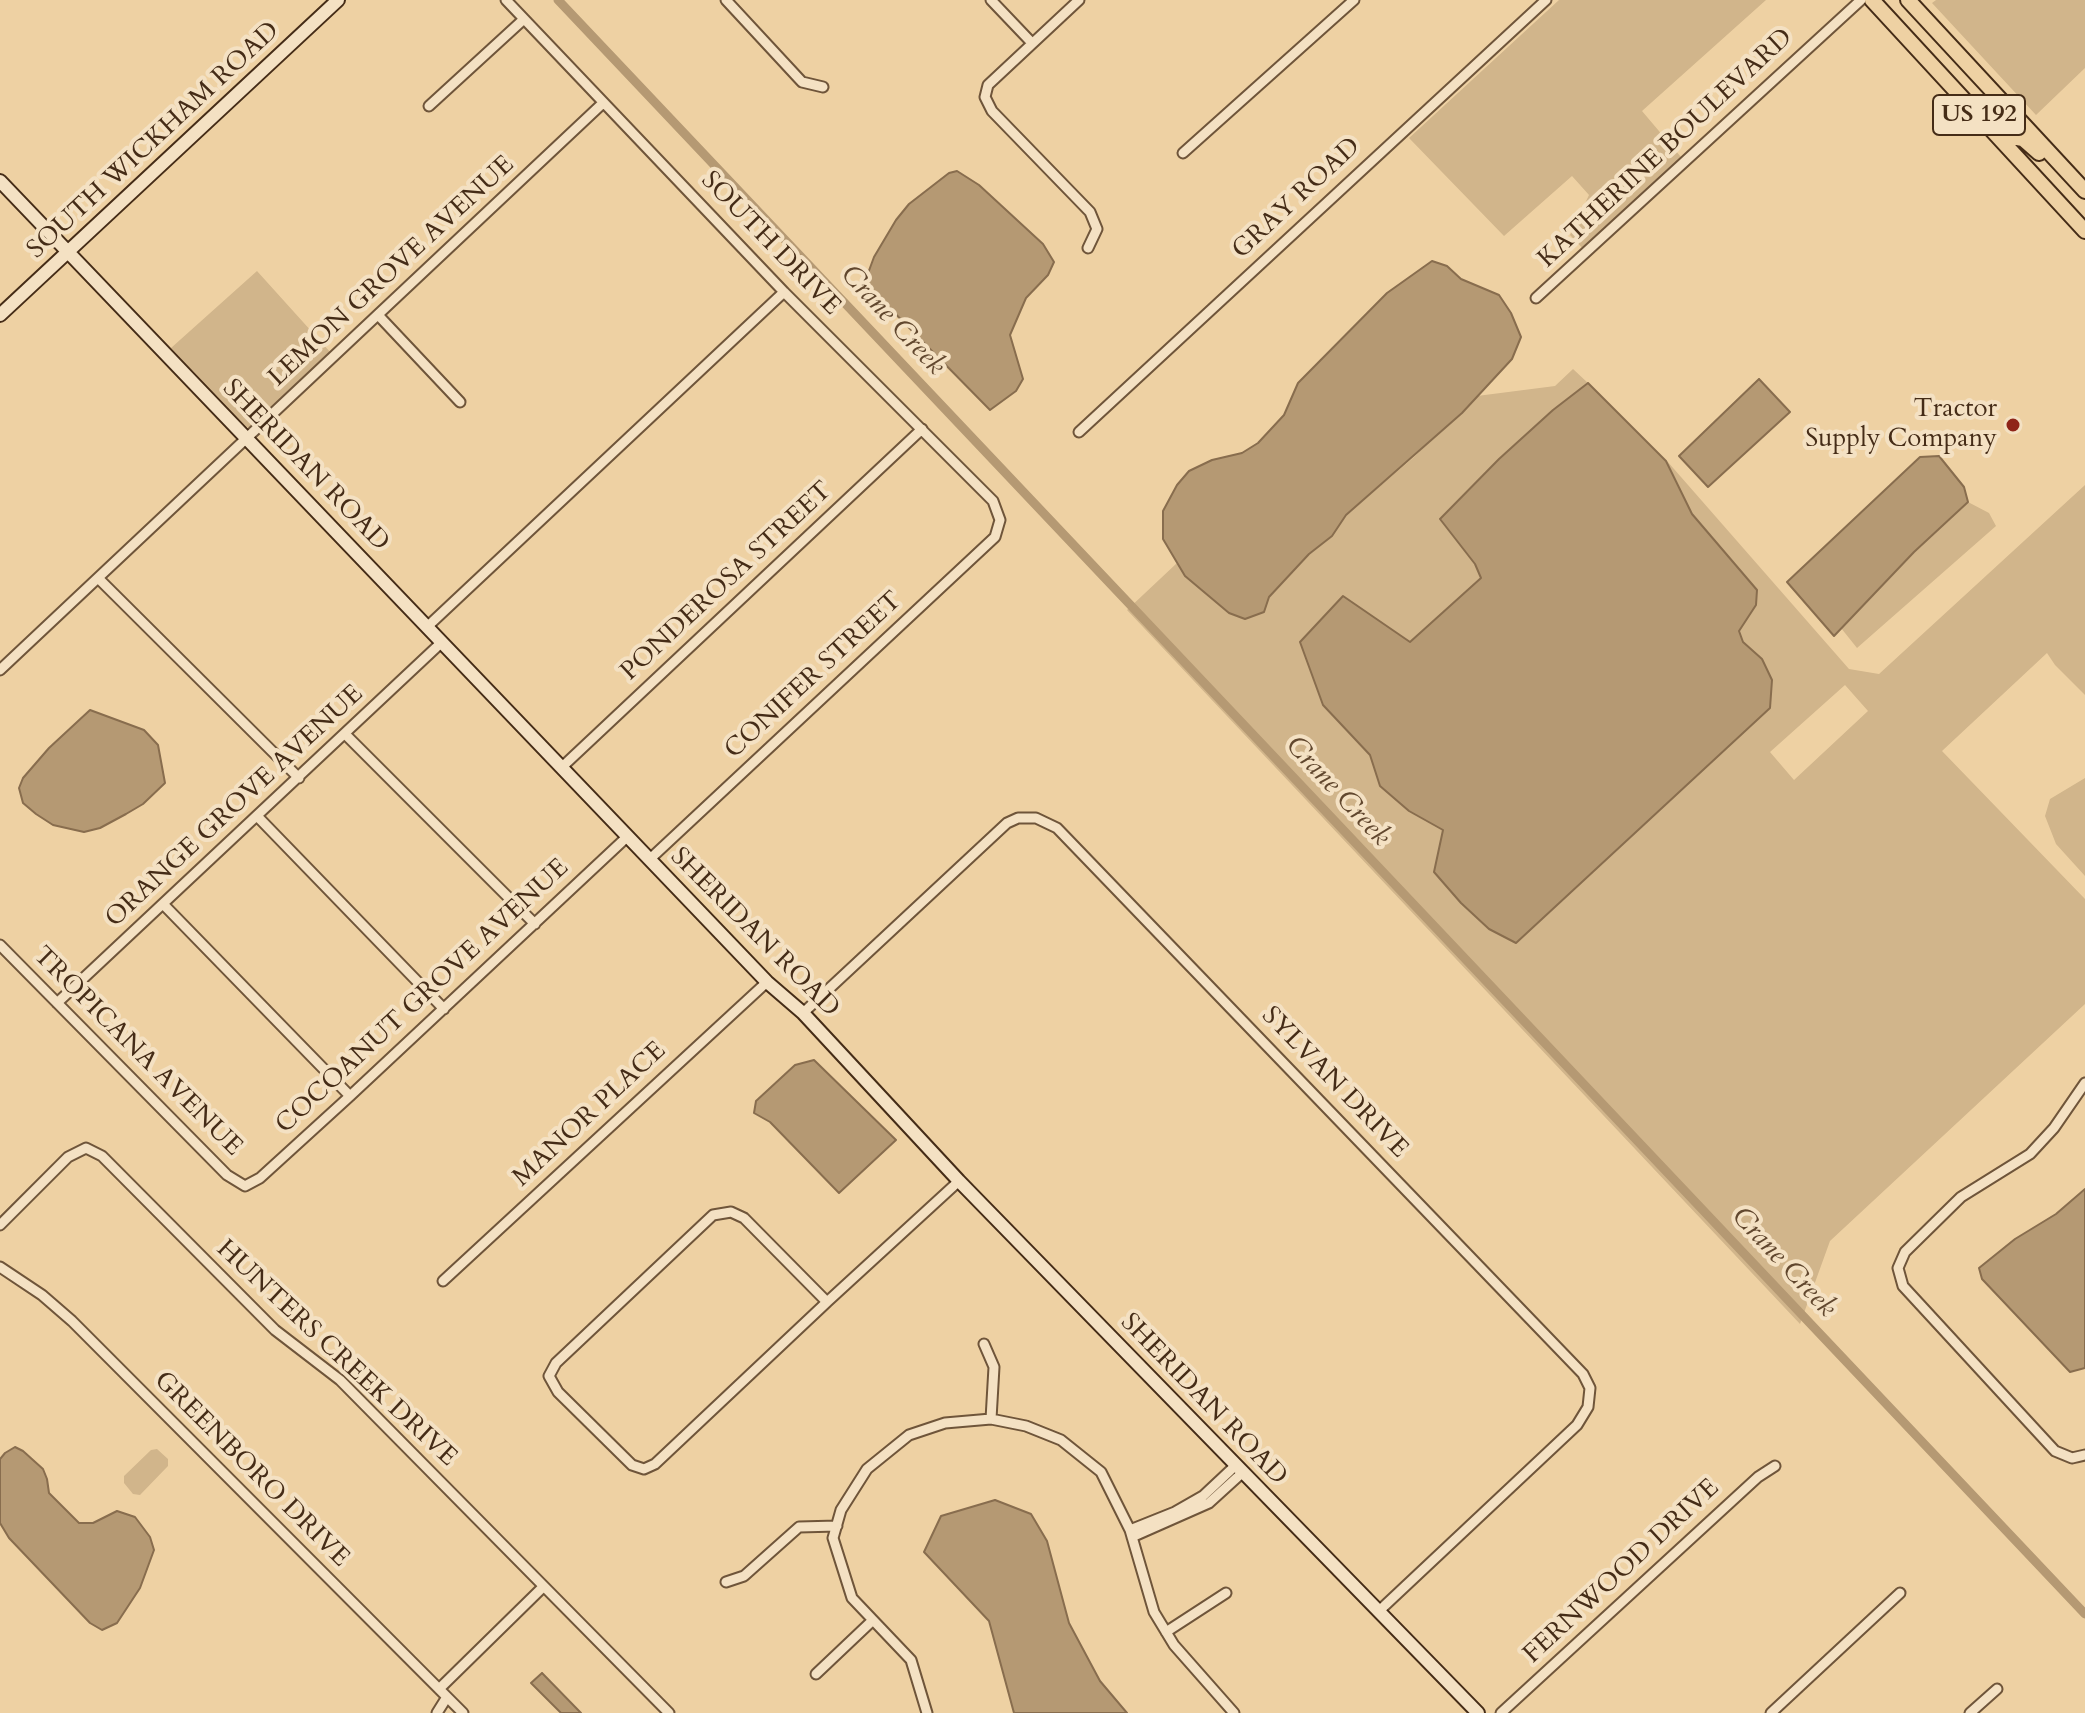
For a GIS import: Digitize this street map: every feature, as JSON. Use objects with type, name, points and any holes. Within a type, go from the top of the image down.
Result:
[{"type":"main road","name":"US 192","points":[[1872,0],[2085,231]]},
{"type":"main road","name":"US 192","points":[[1908,0],[2085,192]]},
{"type":"main road","points":[[2001,140],[2012,137],[2023,139],[2085,192]]},
{"type":"main road","points":[[2053,195],[2070,203],[2085,218]]},
{"type":"street","name":"SOUTH WICKHAM ROAD","points":[[0,315],[338,0]]},
{"type":"street","name":"SOUTH DRIVE","points":[[506,0],[784,292],[993,501],[1000,520]]},
{"type":"street","points":[[726,0],[802,82],[823,87]]},
{"type":"street","points":[[991,0],[1032,43]]},
{"type":"street","points":[[1079,0],[988,85],[985,97],[992,111],[1090,212],[1097,229],[1088,248]]},
{"type":"street","points":[[1183,153],[1354,0]]},
{"type":"street","name":"GRAY ROAD","points":[[1079,432],[1546,0]]},
{"type":"street","name":"KATHERINE BOULEVARD","points":[[1536,298],[1861,0]]},
{"type":"street","points":[[429,106],[524,19]]},
{"type":"street","name":"LEMON GROVE AVENUE","points":[[0,670],[603,103]]},
{"type":"street","name":"SHERIDAN ROAD","points":[[0,181],[767,982],[803,1013],[959,1181],[1478,1713]]},
{"type":"street","points":[[428,626],[784,292]]},
{"type":"street","points":[[378,315],[460,402]]},
{"type":"street","name":"PONDEROSA STREET","points":[[561,768],[922,429]]},
{"type":"street","name":"CONIFER STREET","points":[[650,859],[995,537],[1000,520]]},
{"type":"street","points":[[98,578],[299,778]]},
{"type":"street","name":"ORANGE GROVE AVENUE","points":[[57,1003],[442,642]]},
{"type":"street","points":[[345,734],[535,924]]},
{"type":"street","points":[[257,816],[444,1009]]},
{"type":"street","name":"SYLVAN DRIVE","points":[[803,1013],[1007,823],[1018,818],[1036,818],[1057,828],[1583,1374],[1590,1388],[1588,1407],[1577,1425],[1380,1610]]},
{"type":"street","name":"COCOANUT GROVE AVENUE","points":[[245,1186],[260,1178],[350,1096],[628,836]]},
{"type":"street","points":[[163,904],[350,1096]]},
{"type":"street","name":"TROPICANA AVENUE","points":[[0,945],[227,1175],[245,1186]]},
{"type":"street","name":"MANOR PLACE","points":[[443,1281],[767,982]]},
{"type":"street","points":[[2085,1083],[2054,1128],[2030,1154],[1961,1197],[1905,1252],[1898,1268],[1903,1286],[2055,1451],[2072,1458],[2085,1455]]},
{"type":"street","name":"HUNTERS CREEK DRIVE","points":[[0,1225],[68,1157],[86,1148],[102,1156],[275,1330],[340,1380],[669,1713]]},
{"type":"street","points":[[827,1302],[744,1218],[731,1212],[713,1215],[556,1363],[549,1376],[558,1392],[632,1465],[644,1469],[655,1464],[959,1181]]},
{"type":"street","name":"GREENBORO DRIVE","points":[[0,1267],[42,1295],[72,1321],[463,1713]]},
{"type":"street","points":[[984,1344],[994,1367],[991,1419]]},
{"type":"street","points":[[927,1713],[911,1660],[852,1598],[833,1538],[841,1510],[867,1469],[909,1435],[945,1423],[991,1419],[1026,1426],[1061,1440],[1101,1472],[1131,1533],[1154,1612],[1174,1645],[1234,1713]]},
{"type":"street","name":"FERNWOOD DRIVE","points":[[1501,1713],[1746,1488],[1775,1466]]},
{"type":"street","points":[[1131,1533],[1203,1496],[1238,1470]]},
{"type":"street","points":[[726,1582],[744,1576],[799,1527],[815,1524],[837,1526]]},
{"type":"street","points":[[439,1689],[543,1587]]},
{"type":"street","points":[[1166,1632],[1226,1593]]},
{"type":"street","points":[[1771,1713],[1900,1593]]},
{"type":"street","points":[[816,1674],[873,1620]]},
{"type":"street","points":[[1970,1713],[1997,1689]]},
{"type":"street","points":[[437,1713],[447,1697]]},
{"type":"shaded area","points":[[1559,0],[1766,0],[1642,111],[1681,157],[1585,251],[1570,235],[1589,195],[1572,176],[1504,236],[1409,138]]},
{"type":"shaded area","points":[[1936,0],[2085,0],[2085,68],[2036,115],[1932,3]]},
{"type":"shaded area","points":[[957,171],[979,185],[1043,244],[1054,262],[1048,275],[1026,298],[1010,335],[1023,379],[1016,391],[990,410],[869,287],[867,276],[874,257],[909,204],[949,173]]},
{"type":"shaded area","points":[[1432,261],[1447,266],[1461,279],[1499,295],[1521,337],[1512,359],[1462,413],[1346,515],[1332,536],[1309,554],[1269,597],[1264,612],[1245,619],[1229,613],[1185,576],[1163,539],[1163,511],[1177,485],[1189,471],[1212,460],[1242,453],[1258,443],[1284,415],[1298,383],[1387,293]]},
{"type":"shaded area","points":[[257,271],[331,353],[254,427],[247,427],[171,348]]},
{"type":"shaded area","points":[[1573,369],[1588,383],[1499,459],[1440,519],[1475,564],[1481,578],[1410,642],[1343,596],[1323,705],[1370,755],[1380,786],[1409,811],[1443,830],[1435,872],[1461,903],[1489,929],[1516,943],[1762,659],[1743,642],[1739,631],[1756,605],[1757,590],[1692,514],[1667,461],[1849,669],[1879,674],[2085,485],[2085,695],[2047,653],[1942,751],[2085,899],[2085,1004],[1830,1241],[1800,1324],[1127,610],[1177,563],[1185,576],[1269,597],[1309,554],[1332,536],[1346,515],[1413,458],[1477,396],[1555,386]],"holes":[[[1845,685],[1868,711],[1794,780],[1770,752]]]},
{"type":"shaded area","points":[[1759,379],[1790,412],[1708,487],[1679,456]]},
{"type":"shaded area","points":[[1588,383],[1666,461],[1692,514],[1757,590],[1756,605],[1739,631],[1743,642],[1762,659],[1772,680],[1770,708],[1516,943],[1489,929],[1434,872],[1443,830],[1409,811],[1380,786],[1370,755],[1323,705],[1300,642],[1343,596],[1410,642],[1481,578],[1475,564],[1440,519],[1499,459]]},
{"type":"shaded area","points":[[1939,456],[1964,487],[1968,502],[1914,552],[1834,636],[1787,582],[1920,457]]},
{"type":"shaded area","points":[[1968,502],[1989,513],[1996,526],[1857,648],[1841,628],[1914,552]]},
{"type":"shaded area","points":[[90,710],[144,730],[158,745],[165,783],[143,804],[100,828],[84,832],[53,825],[36,814],[23,803],[19,788],[23,778],[49,748]]},
{"type":"shaded area","points":[[2085,778],[2085,876],[2056,844],[2045,816],[2050,799]]},
{"type":"shaded area","points":[[814,1060],[896,1140],[839,1193],[770,1122],[754,1113],[756,1101],[795,1065]]},
{"type":"shaded area","points":[[2085,1189],[2085,1368],[2070,1372],[1982,1279],[1979,1268],[2015,1239],[2056,1214]]},
{"type":"shaded area","points":[[15,1447],[43,1469],[49,1493],[79,1523],[93,1523],[117,1511],[135,1517],[150,1537],[154,1550],[140,1588],[117,1623],[102,1630],[90,1623],[9,1538],[0,1523],[0,1459]]},
{"type":"shaded area","points":[[157,1449],[168,1459],[168,1466],[140,1495],[133,1494],[124,1483],[124,1476],[151,1450]]},
{"type":"shaded area","points":[[995,1500],[1031,1514],[1047,1541],[1069,1623],[1100,1681],[1127,1713],[1014,1713],[989,1621],[924,1552],[941,1516]]},
{"type":"shaded area","points":[[542,1673],[581,1713],[561,1713],[531,1683]]},
{"type":"waterway","name":"Crane Creek","points":[[558,0],[2085,1614]]},
{"type":"place","name":"Tractor Supply Company","points":[[2013,425]]}]
